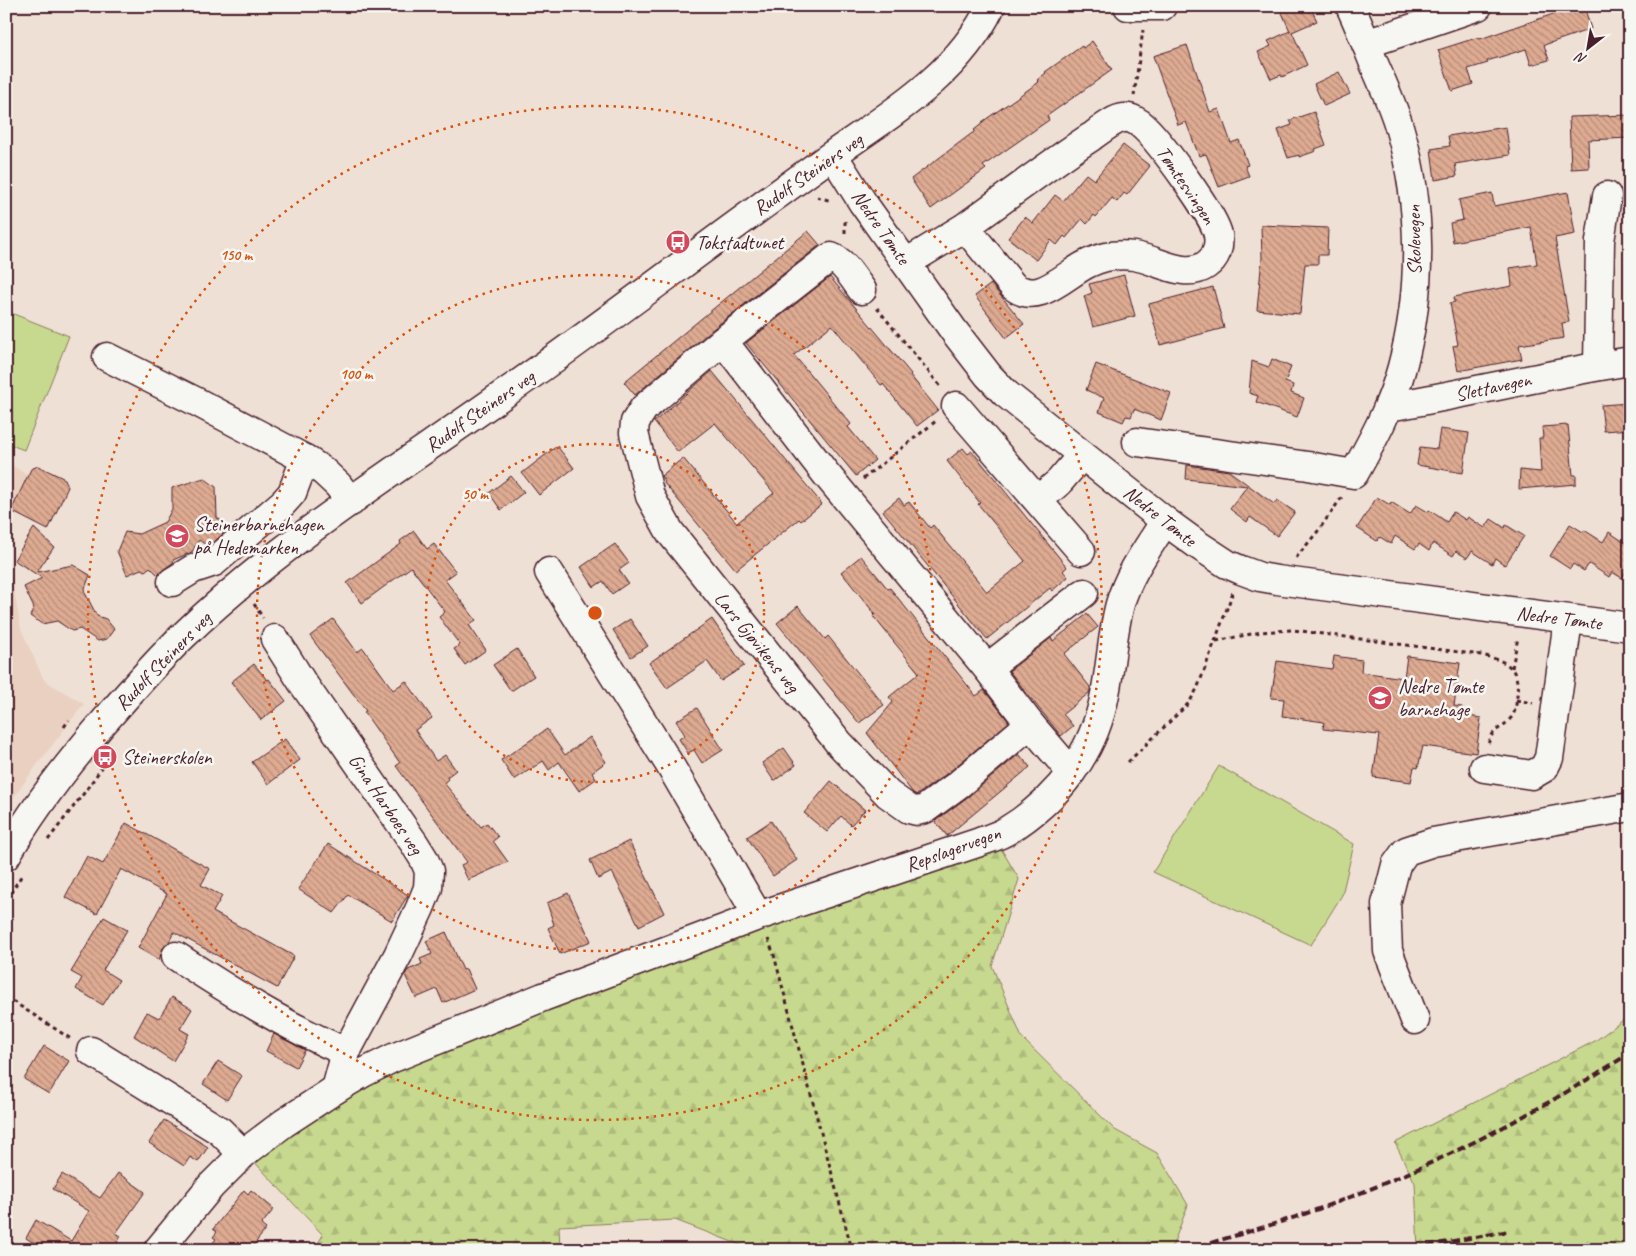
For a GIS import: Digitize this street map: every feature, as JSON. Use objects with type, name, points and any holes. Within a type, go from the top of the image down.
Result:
[{"type":"street","name":"Rudolf Steiners veg","points":[[16,863],[52,785],[130,692],[184,636],[269,563],[351,502],[522,382],[833,155],[896,112],[937,79],[964,49],[977,32],[991,6]]},
{"type":"street","name":"Skolevegen","points":[[1350,6],[1400,129],[1410,173],[1416,222],[1416,281],[1412,317],[1402,367],[1388,407],[1370,446],[1354,474]]},
{"type":"street","points":[[1366,44],[1478,6]]},
{"type":"street","points":[[906,264],[965,227],[1116,120],[1131,119]]},
{"type":"street","name":"Tømtesvingen","points":[[965,227],[1013,286],[1019,291],[1030,294],[1037,294],[1047,289],[1088,263],[1112,256],[1136,256],[1177,269],[1189,270],[1204,266],[1212,260],[1218,249],[1218,234],[1212,221],[1173,161],[1145,127],[1131,119]]},
{"type":"street","name":"Nedre Tømte","points":[[833,155],[862,203],[959,338],[1005,393],[1165,521],[1214,556],[1241,570],[1260,577],[1277,580],[1630,627]]},
{"type":"street","points":[[1598,366],[1600,241],[1607,196]]},
{"type":"street","name":"Lars Gjøvikens veg","points":[[862,290],[841,263],[831,257],[723,341],[644,408],[637,417],[634,428],[642,472],[650,496],[670,532],[704,577],[839,743],[888,794],[909,809],[925,809],[959,784],[1030,724]]},
{"type":"street","points":[[723,341],[843,494],[1071,772]]},
{"type":"street","points":[[107,357],[197,402],[323,470],[338,484],[351,502]]},
{"type":"street","name":"Slettavegen","points":[[1388,407],[1470,393],[1598,366],[1630,362]]},
{"type":"street","points":[[956,406],[1082,551]]},
{"type":"street","points":[[1137,442],[1354,474]]},
{"type":"street","points":[[1038,500],[1059,482],[1082,455]]},
{"type":"street","points":[[172,582],[193,569],[214,562],[283,503],[292,493],[304,459]]},
{"type":"street","name":"Repslagervegen","points":[[336,1089],[393,1058],[543,998],[758,916],[977,843],[1007,831],[1056,792],[1087,746],[1099,718],[1120,605],[1128,581],[1165,521]]},
{"type":"street","points":[[550,572],[668,762],[758,916]]},
{"type":"street","points":[[987,668],[1084,593]]},
{"type":"street","points":[[1484,768],[1532,775],[1539,772],[1547,763],[1557,707],[1568,620]]},
{"type":"street","name":"Gina Harboes veg","points":[[275,640],[414,843],[429,871],[428,888],[420,908],[398,955],[346,1052],[336,1089]]},
{"type":"street","points":[[1415,1020],[1388,951],[1386,904],[1396,865],[1406,851],[1433,842],[1630,807]]},
{"type":"street","points":[[176,956],[242,999],[305,1034],[346,1052]]},
{"type":"street","points":[[91,1051],[220,1131],[243,1154]]},
{"type":"street","points":[[158,1250],[211,1186],[243,1154],[336,1089]]},
{"type":"path","points":[[1131,119],[1145,11]]},
{"type":"path","points":[[814,198],[820,197],[833,201]]},
{"type":"path","points":[[843,494],[956,406],[862,290]]},
{"type":"path","points":[[1294,561],[1335,508],[1346,492],[1354,474]]},
{"type":"path","points":[[1128,762],[1189,703],[1197,689],[1241,570]]},
{"type":"path","points":[[247,610],[261,597]]},
{"type":"path","points":[[1512,668],[1521,614]]},
{"type":"path","points":[[1216,640],[1261,632],[1293,630],[1498,660],[1512,668],[1518,682],[1515,708],[1511,718],[1490,736],[1484,768]]},
{"type":"path","points":[[43,846],[84,794],[109,758]]},
{"type":"path","points":[[6,900],[16,863]]},
{"type":"path","points":[[758,916],[774,955],[852,1250]]},
{"type":"path","points":[[6,997],[91,1051]]},
{"type":"shaded area","points":[[6,462],[31,477],[6,523]]},
{"type":"shaded area","points":[[6,545],[21,629],[44,680],[84,704],[6,808]]},
{"type":"green space","points":[[6,311],[69,336],[24,450],[6,443]]},
{"type":"green space","points":[[1219,766],[1354,844],[1342,895],[1311,945],[1153,872]]},
{"type":"green space","points":[[990,830],[1019,879],[992,966],[1022,1038],[1115,1130],[1157,1153],[1188,1205],[1171,1250],[753,1250],[675,1220],[559,1226],[560,1250],[314,1250],[323,1235],[247,1154],[355,1086]]},
{"type":"green space","points":[[1630,1015],[1630,1250],[1418,1250],[1415,1183],[1395,1143],[1595,1041]]},
{"type":"building","points":[[1279,6],[1310,6],[1317,21],[1292,32],[1307,65],[1282,77],[1281,75],[1271,79],[1258,52],[1271,46],[1268,41],[1290,31]]},
{"type":"building","points":[[1577,6],[1584,6],[1591,29],[1544,45],[1549,60],[1531,65],[1526,49],[1487,61],[1488,63],[1468,69],[1473,84],[1452,91],[1438,50],[1479,37],[1480,39]]},
{"type":"building","points":[[1092,41],[1112,70],[1047,116],[1049,120],[983,166],[986,169],[931,209],[911,179],[975,131],[982,122],[1039,82],[1037,80],[1045,72]]},
{"type":"building","points":[[1187,45],[1210,112],[1219,109],[1231,143],[1239,140],[1248,165],[1245,166],[1249,176],[1219,187],[1206,154],[1199,156],[1186,122],[1178,125],[1153,56]]},
{"type":"building","points":[[1339,72],[1350,94],[1324,106],[1314,84]]},
{"type":"building","points":[[1314,112],[1326,145],[1299,157],[1299,155],[1288,158],[1278,130],[1292,125],[1290,120]]},
{"type":"building","points":[[1630,115],[1630,138],[1588,140],[1589,168],[1571,169],[1569,117]]},
{"type":"building","points":[[1506,127],[1510,155],[1455,164],[1457,176],[1435,180],[1431,149],[1450,146],[1448,136]]},
{"type":"building","points":[[1123,145],[1150,166],[1127,195],[1124,193],[1117,202],[1112,198],[1096,217],[1094,215],[1087,224],[1082,219],[1066,238],[1064,236],[1057,245],[1051,240],[1036,260],[1008,238],[1025,217],[1033,223],[1055,195],[1063,201],[1086,174],[1094,180]]},
{"type":"building","points":[[1568,192],[1575,234],[1555,238],[1569,322],[1562,323],[1564,338],[1519,345],[1522,359],[1458,371],[1453,346],[1458,345],[1450,303],[1455,302],[1454,297],[1512,286],[1510,268],[1537,264],[1531,227],[1453,242],[1450,223],[1463,220],[1459,200],[1492,193],[1494,206]]},
{"type":"building","points":[[1261,225],[1328,228],[1327,255],[1318,255],[1318,264],[1305,264],[1300,314],[1257,310],[1262,258]]},
{"type":"building","points":[[808,231],[820,245],[713,329],[635,395],[624,382]]},
{"type":"building","points":[[1124,275],[1135,316],[1093,327],[1084,296],[1092,293],[1089,284]]},
{"type":"building","points":[[830,277],[911,374],[938,410],[917,426],[832,325],[794,355],[851,424],[848,427],[875,460],[856,476],[746,343]]},
{"type":"building","points":[[991,284],[1024,324],[1006,338],[975,296]]},
{"type":"building","points":[[1213,287],[1224,328],[1160,345],[1149,304]]},
{"type":"building","points":[[1272,359],[1291,367],[1285,382],[1293,385],[1291,393],[1304,398],[1297,417],[1256,402],[1258,396],[1249,393],[1252,361],[1269,367]]},
{"type":"building","points":[[1096,364],[1171,393],[1161,420],[1134,409],[1131,417],[1126,416],[1123,422],[1099,412],[1104,398],[1086,390]]},
{"type":"building","points":[[712,371],[822,504],[801,521],[799,519],[736,570],[664,483],[661,476],[683,458],[737,523],[774,493],[715,423],[678,452],[654,422]]},
{"type":"building","points":[[1630,403],[1630,429],[1604,431],[1601,405]]},
{"type":"building","points":[[1568,425],[1573,475],[1576,475],[1576,484],[1519,489],[1520,470],[1541,472],[1539,438],[1543,438],[1542,427]]},
{"type":"building","points":[[1440,429],[1469,433],[1463,473],[1417,465],[1420,447],[1437,449]]},
{"type":"building","points":[[557,446],[574,468],[539,495],[522,473]]},
{"type":"building","points":[[963,448],[968,454],[972,451],[1067,567],[1063,571],[1068,577],[1052,591],[1050,588],[987,639],[883,511],[899,498],[904,505],[909,502],[930,528],[933,525],[987,592],[1025,561],[978,504],[980,503],[947,461]]},
{"type":"building","points":[[1187,465],[1229,471],[1274,504],[1277,500],[1295,512],[1277,536],[1250,517],[1247,522],[1230,509],[1247,486],[1186,479]]},
{"type":"building","points":[[38,466],[65,479],[68,487],[48,530],[11,511],[31,469]]},
{"type":"building","points":[[511,476],[524,492],[501,510],[489,493]]},
{"type":"building","points":[[204,478],[216,487],[217,518],[222,521],[223,534],[215,541],[206,545],[199,540],[192,552],[173,560],[174,562],[158,575],[150,567],[145,571],[141,569],[127,575],[117,551],[125,532],[139,534],[165,522],[172,509],[172,488]]},
{"type":"building","points":[[1377,497],[1390,505],[1391,502],[1410,514],[1416,505],[1428,512],[1429,510],[1447,522],[1453,512],[1466,520],[1468,517],[1485,528],[1491,519],[1505,528],[1506,525],[1524,536],[1505,565],[1495,558],[1492,564],[1472,551],[1467,558],[1456,551],[1453,556],[1433,543],[1429,551],[1419,544],[1415,549],[1395,536],[1391,544],[1380,537],[1377,541],[1357,528]]},
{"type":"building","points":[[1570,524],[1603,542],[1609,532],[1630,546],[1630,566],[1622,578],[1612,572],[1609,577],[1589,564],[1584,571],[1573,564],[1570,569],[1550,556]]},
{"type":"building","points":[[34,528],[54,547],[37,572],[73,565],[90,575],[84,591],[97,616],[106,619],[114,629],[107,639],[98,641],[80,629],[72,631],[57,621],[42,624],[30,616],[34,608],[24,587],[42,578],[14,560]]},
{"type":"building","points":[[414,531],[427,549],[434,544],[456,572],[445,580],[476,620],[469,625],[486,650],[465,665],[454,649],[460,645],[439,617],[445,612],[411,567],[362,603],[347,583],[401,544],[400,541]]},
{"type":"building","points":[[615,544],[629,563],[619,570],[628,583],[612,594],[603,581],[594,587],[581,567]]},
{"type":"building","points":[[861,556],[888,589],[890,588],[976,696],[984,690],[1009,722],[949,772],[917,795],[913,793],[867,733],[893,702],[889,697],[919,673],[873,616],[875,614],[841,572]]},
{"type":"building","points":[[798,606],[825,639],[828,636],[884,705],[859,723],[777,623]]},
{"type":"building","points":[[1087,614],[1098,627],[1064,654],[1090,687],[1090,691],[1063,714],[1073,726],[1061,736],[1009,671],[1051,638],[1053,641]]},
{"type":"building","points":[[333,619],[357,652],[363,648],[393,690],[406,681],[432,718],[415,730],[436,761],[445,755],[456,770],[447,777],[448,779],[444,783],[481,827],[487,823],[498,837],[493,841],[508,862],[468,880],[461,865],[467,862],[396,766],[400,763],[364,712],[366,711],[310,636]]},
{"type":"building","points":[[630,619],[648,646],[631,657],[613,630]]},
{"type":"building","points":[[712,619],[744,666],[721,681],[707,661],[667,688],[649,663]]},
{"type":"building","points":[[517,649],[534,676],[511,691],[493,665]]},
{"type":"building","points":[[1334,656],[1362,660],[1361,672],[1404,678],[1407,656],[1460,663],[1454,706],[1462,707],[1461,715],[1481,718],[1476,753],[1423,746],[1418,768],[1414,767],[1411,782],[1373,777],[1379,735],[1323,729],[1324,722],[1282,716],[1284,699],[1271,698],[1277,661],[1332,669]]},
{"type":"building","points":[[254,664],[267,680],[269,679],[286,701],[261,720],[231,682]]},
{"type":"building","points":[[697,708],[723,750],[702,763],[694,750],[688,753],[679,739],[685,735],[676,721]]},
{"type":"building","points":[[547,729],[565,755],[590,737],[606,762],[592,772],[596,779],[579,791],[559,762],[549,770],[543,761],[514,780],[501,760]]},
{"type":"building","points":[[285,739],[300,760],[268,784],[252,762]]},
{"type":"building","points":[[784,748],[796,765],[774,781],[762,763]]},
{"type":"building","points":[[1019,754],[1030,767],[947,836],[935,821],[969,796]]},
{"type":"building","points":[[831,781],[865,810],[851,825],[841,816],[827,832],[804,813]]},
{"type":"building","points":[[771,821],[797,860],[773,876],[747,837]]},
{"type":"building","points":[[126,823],[210,869],[201,885],[222,896],[213,912],[294,956],[277,988],[174,932],[169,942],[163,948],[159,960],[138,948],[167,894],[121,869],[97,914],[65,897],[87,856],[103,864]]},
{"type":"building","points":[[629,841],[664,913],[639,926],[612,872],[598,879],[590,860]]},
{"type":"building","points":[[328,844],[408,895],[392,921],[348,895],[334,913],[298,889]]},
{"type":"building","points":[[568,893],[591,941],[560,954],[548,928],[554,925],[547,903]]},
{"type":"building","points":[[104,917],[127,930],[103,970],[119,980],[103,1005],[76,989],[82,978],[71,972]]},
{"type":"building","points":[[446,932],[463,970],[466,969],[475,989],[443,1003],[437,989],[416,998],[405,975],[408,970],[422,964],[420,959],[432,954],[426,941]]},
{"type":"building","points":[[172,997],[192,1009],[180,1029],[189,1034],[173,1061],[134,1036],[147,1012],[159,1018]]},
{"type":"building","points":[[274,1034],[305,1050],[296,1067],[266,1051]]},
{"type":"building","points":[[44,1046],[69,1061],[49,1094],[24,1079]]},
{"type":"building","points":[[218,1061],[242,1076],[227,1100],[203,1084]]},
{"type":"building","points":[[164,1120],[208,1147],[198,1162],[190,1157],[184,1166],[149,1143]]},
{"type":"building","points":[[118,1173],[145,1192],[116,1233],[121,1236],[113,1250],[45,1250],[26,1238],[36,1220],[71,1241],[89,1211],[53,1189],[62,1174],[100,1198]]},
{"type":"building","points":[[244,1190],[248,1194],[251,1190],[274,1209],[261,1225],[266,1229],[250,1250],[207,1250],[216,1239],[213,1237],[217,1232],[213,1229]]},
{"type":"railway","points":[[1188,1250],[1307,1213],[1433,1162],[1553,1100],[1630,1053]]},
{"type":"railway","points":[[1404,1250],[1509,1231]]},
{"type":"place","name":"Tokstadtunet","points":[[678,242]]},
{"type":"place","name":"Steinerbarnehagen på Hedemarken","points":[[177,536]]},
{"type":"place","name":"Nedre Tømte barnehage","points":[[1380,698]]},
{"type":"place","name":"Steinerskolen","points":[[105,757]]}]
